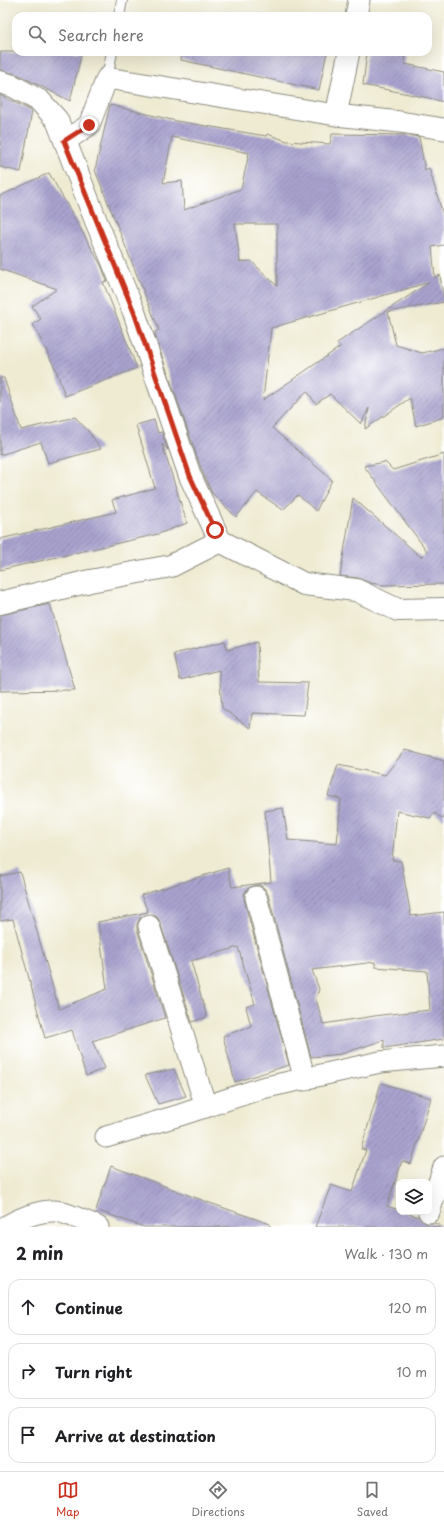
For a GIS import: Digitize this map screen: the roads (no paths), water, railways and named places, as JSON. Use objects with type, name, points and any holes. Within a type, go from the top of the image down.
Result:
[{"type":"street","points":[[357,12],[359,0]]},
{"type":"street","points":[[336,115],[348,56]]},
{"type":"street","points":[[64,141],[89,125],[107,78],[336,115],[444,128]]},
{"type":"street","points":[[0,82],[13,86],[40,101],[57,120],[64,141],[134,312],[190,476],[220,541],[304,584],[356,590],[398,610],[444,609]]},
{"type":"street","points":[[0,603],[90,580],[171,566],[220,541]]},
{"type":"street","points":[[256,898],[305,1080]]},
{"type":"street","points":[[149,926],[206,1107]]},
{"type":"street","points":[[106,1137],[206,1107],[262,1088],[305,1080],[380,1062],[444,1056]]},
{"type":"street","points":[[432,1203],[444,1167]]},
{"type":"street","points":[[5,1227],[38,1213],[56,1211],[98,1227]]},
{"type":"street","points":[[424,1227],[428,1215]]},
{"type":"lane","points":[[120,12],[122,0]]},
{"type":"lane","points":[[107,78],[111,56]]}]
